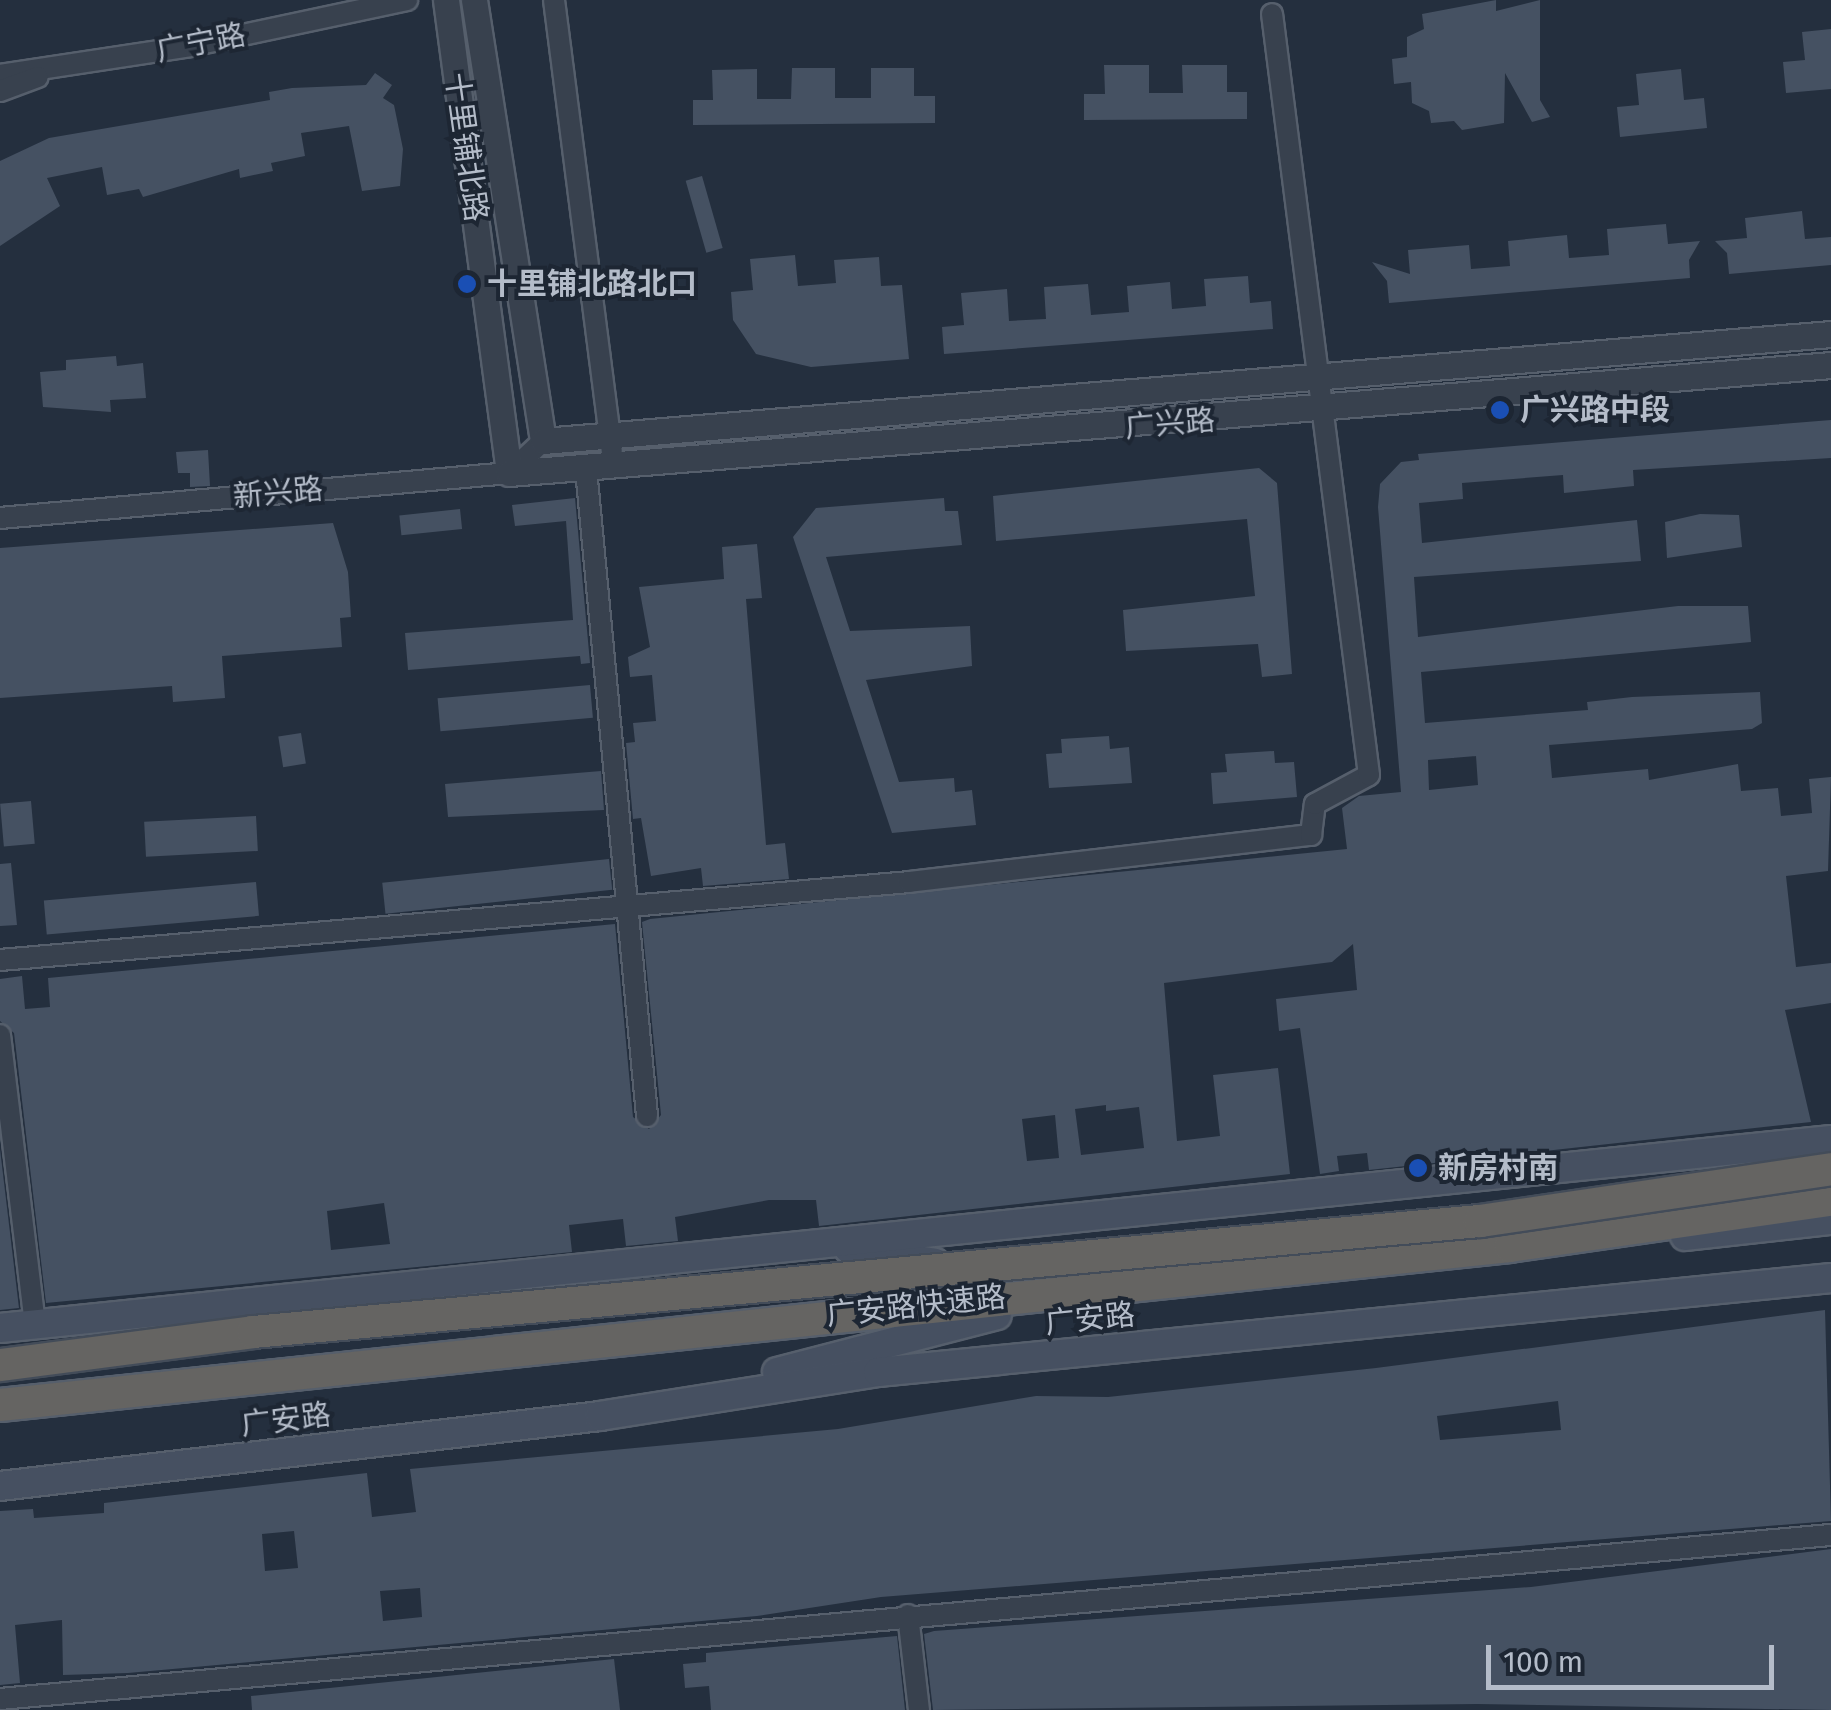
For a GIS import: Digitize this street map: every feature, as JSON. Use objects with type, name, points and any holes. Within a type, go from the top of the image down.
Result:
[{"type":"highway","name":"广安路快速路","points":[[0,1365],[272,1330],[1480,1221],[1831,1168]]},
{"type":"highway","name":"广安路快速路","points":[[0,1405],[1510,1246],[1831,1200]]},
{"type":"main road","points":[[0,1328],[1831,1140]]},
{"type":"main road","points":[[809,1243],[1012,1275],[1831,1191]]},
{"type":"main road","points":[[1242,1202],[1328,1242]]},
{"type":"main road","points":[[675,1400],[970,1318],[1831,1220]]},
{"type":"main road","name":"广安路","points":[[0,1486],[878,1372],[1831,1278]]},
{"type":"street","name":"广宁路","points":[[0,74],[54,70],[406,0]]},
{"type":"street","name":"十里铺北路","points":[[446,0],[509,473]]},
{"type":"street","name":"十里铺北路","points":[[474,0],[543,441]]},
{"type":"street","points":[[554,0],[614,468]]},
{"type":"street","points":[[0,960],[629,907],[1311,836],[1315,804],[1369,775],[1323,412],[1323,378],[1272,14]]},
{"type":"street","name":"广宁路","points":[[0,92],[54,70]]},
{"type":"street","name":"广兴路","points":[[543,441],[612,439],[1831,334]]},
{"type":"street","name":"广兴路","points":[[509,473],[1323,412],[1831,365]]},
{"type":"street","points":[[509,473],[543,441]]},
{"type":"street","points":[[586,469],[648,1116]]},
{"type":"street","name":"新兴路","points":[[0,518],[509,473]]},
{"type":"street","points":[[0,1036],[36,1324]]},
{"type":"street","points":[[14,1702],[908,1615],[1831,1535]]},
{"type":"street","points":[[908,1615],[918,1710]]},
{"type":"building","points":[[1496,0],[1496,11],[1540,0],[1540,100],[1550,117],[1532,122],[1505,73],[1504,123],[1462,130],[1454,121],[1431,123],[1429,111],[1412,103],[1411,82],[1394,84],[1392,59],[1407,57],[1407,37],[1424,29],[1422,14]]},
{"type":"building","points":[[1831,29],[1831,89],[1786,93],[1783,62],[1805,60],[1802,32]]},
{"type":"building","points":[[1104,65],[1149,65],[1149,93],[1183,93],[1182,65],[1227,65],[1227,92],[1247,92],[1247,119],[1084,120],[1084,94],[1105,94]]},
{"type":"building","points":[[792,68],[835,68],[835,98],[871,98],[871,68],[914,68],[914,96],[935,96],[935,123],[693,125],[693,100],[713,100],[712,70],[757,69],[757,99],[791,99]]},
{"type":"building","points":[[1681,69],[1684,100],[1704,98],[1707,128],[1620,137],[1617,107],[1639,105],[1636,74]]},
{"type":"building","points":[[375,73],[392,85],[383,98],[394,105],[403,149],[400,186],[362,191],[349,126],[301,133],[305,156],[271,163],[273,171],[240,178],[239,169],[143,197],[139,189],[107,195],[102,167],[47,178],[60,206],[0,246],[0,161],[49,138],[270,100],[269,92],[292,88],[366,85]]},
{"type":"building","points":[[702,176],[723,248],[706,253],[686,181]]},
{"type":"building","points":[[1802,211],[1805,239],[1831,237],[1831,265],[1729,274],[1727,253],[1715,241],[1747,238],[1745,218]]},
{"type":"building","points":[[1666,224],[1668,244],[1700,241],[1689,260],[1690,278],[1389,303],[1387,281],[1372,262],[1410,274],[1408,250],[1469,245],[1471,269],[1510,266],[1508,241],[1567,235],[1569,258],[1609,255],[1607,229]]},
{"type":"building","points":[[795,255],[798,286],[836,283],[834,260],[879,257],[881,286],[902,285],[909,359],[811,367],[756,354],[733,320],[731,292],[753,290],[750,259]]},
{"type":"building","points":[[1248,276],[1250,303],[1271,301],[1273,329],[944,354],[942,327],[964,325],[961,293],[1007,289],[1009,321],[1046,319],[1044,287],[1088,284],[1091,315],[1129,312],[1127,286],[1170,282],[1172,309],[1206,306],[1204,279]]},
{"type":"building","points":[[116,356],[117,366],[143,363],[146,398],[110,400],[111,412],[43,407],[40,372],[66,370],[66,360]]},
{"type":"building","points":[[1831,420],[1831,458],[1633,470],[1634,486],[1564,493],[1563,475],[1462,483],[1463,499],[1419,503],[1422,543],[1637,520],[1641,561],[1414,577],[1418,637],[1678,606],[1748,606],[1751,642],[1421,672],[1425,723],[1588,710],[1587,702],[1632,697],[1760,692],[1762,723],[1752,729],[1549,745],[1552,778],[1648,769],[1649,780],[1738,764],[1741,791],[1778,788],[1781,816],[1812,813],[1809,779],[1831,777],[1828,871],[1786,876],[1796,967],[1831,963],[1831,1003],[1785,1010],[1811,1122],[1369,1170],[1367,1153],[1337,1156],[1339,1171],[1320,1174],[1300,1028],[1279,1031],[1276,999],[1357,990],[1353,944],[1332,962],[1164,983],[1177,1141],[1220,1136],[1213,1075],[1278,1068],[1290,1174],[819,1226],[816,1200],[769,1200],[675,1217],[678,1241],[626,1246],[623,1219],[569,1225],[572,1252],[46,1303],[14,1033],[0,1021],[0,979],[22,976],[25,1009],[50,1007],[48,978],[615,924],[633,1117],[649,1129],[661,1115],[642,922],[1347,849],[1342,808],[1359,796],[1401,792],[1378,507],[1380,484],[1401,462],[1419,460],[1418,454]],"holes":[[[1476,756],[1478,785],[1429,790],[1428,760]],[[1106,1105],[1106,1111],[1139,1107],[1144,1148],[1081,1155],[1075,1109]],[[1055,1115],[1059,1158],[1027,1161],[1022,1119]],[[384,1203],[390,1244],[331,1250],[327,1211]]]},
{"type":"building","points":[[208,450],[210,486],[190,487],[190,473],[178,473],[176,452]]},
{"type":"building","points":[[1259,468],[1277,483],[1292,674],[1262,677],[1258,644],[1126,651],[1123,610],[1255,596],[1247,519],[996,541],[993,496]]},
{"type":"building","points":[[575,498],[590,663],[581,664],[580,656],[408,670],[405,633],[573,620],[566,521],[515,526],[512,505]]},
{"type":"building","points":[[944,498],[945,511],[958,511],[962,545],[826,557],[850,631],[970,626],[972,666],[866,680],[899,782],[954,778],[955,792],[972,790],[976,825],[892,833],[793,537],[816,508]]},
{"type":"building","points":[[460,509],[462,529],[401,535],[399,515]]},
{"type":"building","points":[[1700,514],[1739,515],[1742,547],[1667,558],[1665,522]]},
{"type":"building","points":[[333,523],[348,572],[351,617],[340,618],[342,647],[222,656],[225,698],[173,702],[172,686],[0,698],[0,548]]},
{"type":"building","points":[[757,544],[762,598],[746,599],[766,845],[785,843],[789,879],[703,886],[701,868],[651,876],[641,818],[633,819],[626,743],[635,742],[633,723],[656,721],[652,675],[630,677],[628,657],[650,647],[639,587],[724,579],[722,547]]},
{"type":"building","points":[[590,685],[593,718],[440,731],[438,698]]},
{"type":"building","points":[[301,733],[306,764],[283,767],[278,737]]},
{"type":"building","points":[[1109,736],[1110,749],[1129,747],[1132,783],[1049,788],[1046,754],[1062,753],[1061,739]]},
{"type":"building","points":[[1274,751],[1275,763],[1294,762],[1297,797],[1213,804],[1211,773],[1227,772],[1225,754]]},
{"type":"building","points":[[601,771],[604,810],[448,817],[445,784]]},
{"type":"building","points":[[31,801],[35,844],[4,847],[0,804]]},
{"type":"building","points":[[256,816],[258,851],[146,857],[144,822]]},
{"type":"building","points":[[609,859],[612,890],[385,914],[382,883]]},
{"type":"building","points":[[11,863],[17,925],[0,926],[0,864]]},
{"type":"building","points":[[256,882],[259,916],[47,934],[44,901]]},
{"type":"building","points":[[0,1149],[19,1308],[0,1310]]},
{"type":"building","points":[[1825,1310],[1831,1521],[881,1597],[757,1616],[128,1673],[63,1675],[62,1620],[15,1625],[20,1683],[0,1685],[0,1511],[33,1509],[34,1518],[104,1513],[104,1503],[367,1473],[372,1517],[416,1512],[410,1469],[838,1429],[1036,1396],[1108,1397],[1376,1368]],"holes":[[[1558,1401],[1561,1430],[1440,1440],[1437,1416]],[[294,1531],[298,1568],[265,1571],[262,1534]],[[420,1588],[422,1617],[383,1621],[380,1591]]]},
{"type":"building","points":[[1831,1549],[1831,1710],[1477,1704],[933,1710],[924,1634],[934,1631],[1531,1587]]},
{"type":"building","points":[[897,1636],[905,1710],[711,1710],[709,1686],[685,1688],[683,1664],[706,1662],[706,1653]]},
{"type":"building","points":[[614,1659],[620,1710],[252,1710],[251,1696]]},
{"type":"place","name":"十里铺北路北口","points":[[467,284]]},
{"type":"place","name":"广兴路中段","points":[[1500,410]]},
{"type":"place","name":"新房村南","points":[[1418,1168]]}]
